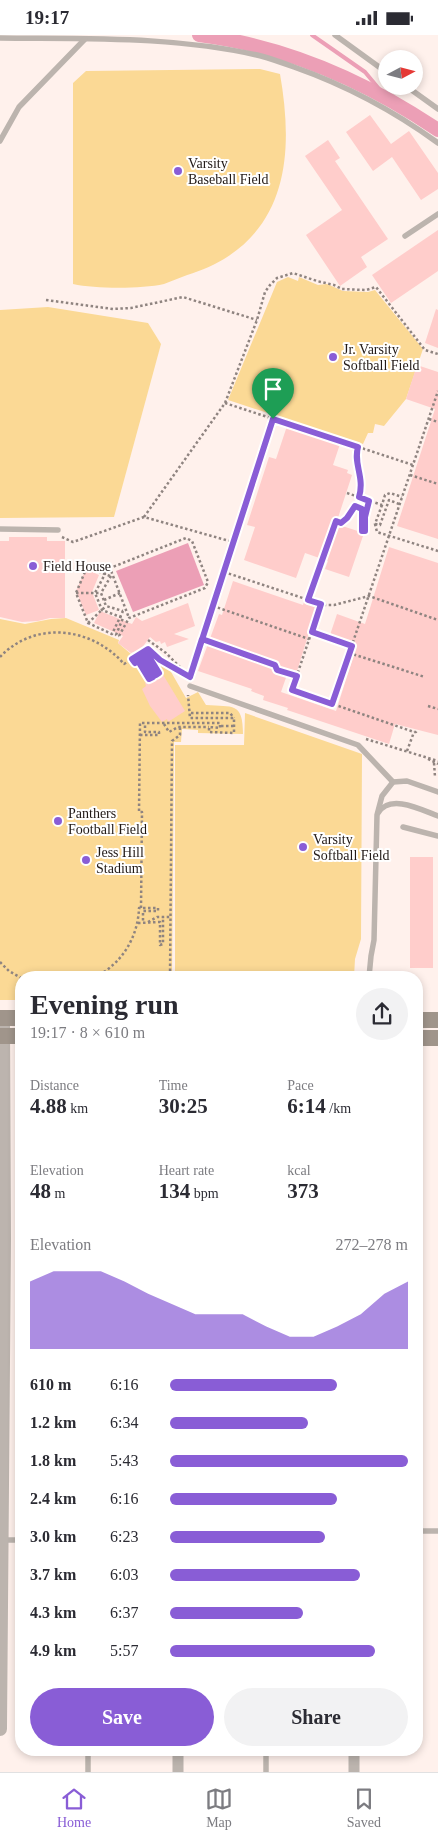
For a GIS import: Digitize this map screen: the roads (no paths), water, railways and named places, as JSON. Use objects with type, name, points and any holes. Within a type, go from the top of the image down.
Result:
[{"type":"main road","points":[[2,1018],[15,1018]]},
{"type":"main road","points":[[423,1020],[438,1020]]},
{"type":"main road","points":[[2,1036],[15,1036]]},
{"type":"main road","points":[[423,1038],[438,1038]]},
{"type":"street","points":[[0,1729],[2,1018]]},
{"type":"street","points":[[178,1756],[178,1772]]},
{"type":"street","points":[[354,1756],[354,1772]]},
{"type":"lane","points":[[335,35],[378,66]]},
{"type":"lane","points":[[0,38],[168,42],[220,48],[263,57],[317,75],[352,92],[396,115],[438,143]]},
{"type":"lane","points":[[0,141],[19,107],[85,39]]},
{"type":"lane","points":[[419,95],[438,109]]},
{"type":"lane","points":[[405,235],[438,214]]},
{"type":"lane","points":[[0,529],[57,532]]},
{"type":"lane","points":[[190,685],[358,745],[393,782]]},
{"type":"lane","points":[[369,971],[370,956],[374,940],[377,815],[382,796],[393,782],[406,781],[438,792]]},
{"type":"lane","points":[[377,815],[382,807],[394,802],[438,816]]},
{"type":"lane","points":[[403,827],[438,836]]},
{"type":"lane","points":[[423,1531],[438,1531]]},
{"type":"lane","points":[[1,1539],[15,1540]]},
{"type":"lane","points":[[88,1756],[88,1772]]},
{"type":"lane","points":[[266,1756],[266,1772]]},
{"type":"waterway","points":[[199,35],[231,40],[294,57],[383,96],[438,130]]},
{"type":"waterway","points":[[312,35],[365,72],[389,101]]},
{"type":"place","name":"Varsity Baseball Field","points":[[178,171]]},
{"type":"place","name":"Jr. Varsity Softball Field","points":[[333,357]]},
{"type":"place","name":"Field House","points":[[33,566]]},
{"type":"place","name":"Panthers Football Field","points":[[58,821]]},
{"type":"place","name":"Varsity Softball Field","points":[[303,847]]},
{"type":"place","name":"Jess Hill Stadium","points":[[86,860]]}]
